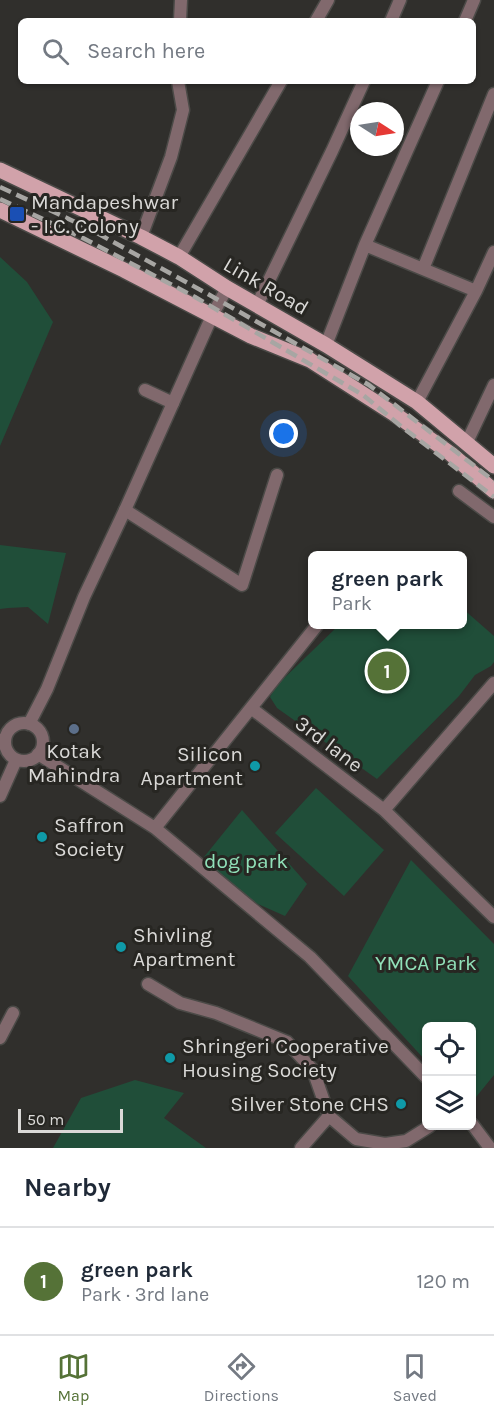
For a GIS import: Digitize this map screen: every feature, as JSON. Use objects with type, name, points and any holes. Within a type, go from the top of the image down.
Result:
[{"type":"main road","name":"Link Road","points":[[0,170],[179,257],[227,288],[326,345],[417,402],[494,466]]},
{"type":"main road","points":[[0,210],[124,270],[251,336],[310,360],[399,417],[451,454],[494,491]]},
{"type":"street","points":[[180,18],[181,0]]},
{"type":"street","points":[[318,18],[328,0]]},
{"type":"street","points":[[392,18],[400,0]]},
{"type":"street","points":[[466,18],[474,0]]},
{"type":"street","points":[[141,237],[171,157],[183,110],[179,84]]},
{"type":"street","points":[[179,257],[279,84]]},
{"type":"street","points":[[257,305],[363,84]]},
{"type":"street","points":[[326,345],[365,245],[437,84]]},
{"type":"street","points":[[423,269],[494,94]]},
{"type":"street","points":[[365,245],[476,291]]},
{"type":"street","points":[[417,402],[494,252]]},
{"type":"street","points":[[30,724],[47,689],[84,597],[212,316],[227,288]]},
{"type":"street","points":[[467,442],[494,385]]},
{"type":"street","points":[[146,386],[174,401]]},
{"type":"street","points":[[125,510],[242,585],[277,475]]},
{"type":"street","points":[[459,491],[494,517]]},
{"type":"street","points":[[155,828],[314,629]]},
{"type":"street","points":[[384,810],[492,684]]},
{"type":"street","name":"3rd lane","points":[[251,708],[384,810],[494,916]]},
{"type":"street","points":[[21,724],[30,724],[42,736],[38,754],[28,761],[16,760],[7,752],[2,740],[10,729],[21,724]]},
{"type":"street","points":[[38,754],[155,828],[310,957],[425,1076]]},
{"type":"street","points":[[0,796],[16,760]]},
{"type":"street","points":[[148,984],[180,1003],[216,1013],[287,1042],[313,1070],[329,1116],[356,1139],[385,1144],[406,1141],[422,1130]]},
{"type":"street","points":[[0,1038],[13,1013]]},
{"type":"street","points":[[301,1148],[329,1116]]},
{"type":"street","points":[[476,1130],[490,1148]]},
{"type":"green space","points":[[0,257],[27,282],[53,322],[0,446]]},
{"type":"green space","points":[[0,545],[66,553],[48,624],[28,607],[0,609]]},
{"type":"green space","points":[[467,612],[494,636],[494,662],[491,666],[475,675],[459,696],[377,779],[277,708],[270,697],[276,686],[335,629],[467,629]]},
{"type":"green space","points":[[316,788],[384,850],[344,896],[275,833]]},
{"type":"green space","name":"dog park","points":[[242,810],[307,884],[285,916],[235,894],[204,857]]},
{"type":"green space","name":"YMCA Park","points":[[411,860],[494,944],[494,1075],[476,1097],[476,1022],[422,1022],[422,1057],[348,976]]},
{"type":"green space","points":[[135,1080],[184,1093],[164,1118],[206,1148],[53,1148],[81,1098]]},
{"type":"railway","points":[[0,187],[86,227],[369,385],[494,481]]},
{"type":"railway","points":[[0,199],[81,237],[195,297],[363,395],[494,497]]},
{"type":"place","name":"Mandapeshwar - I.C. Colony","points":[[17,214]]},
{"type":"place","name":"green park","points":[[387,671]]},
{"type":"place","name":"Kotak Mahindra","points":[[74,729]]},
{"type":"place","name":"Silicon Apartment","points":[[255,766]]},
{"type":"place","name":"Saffron Society","points":[[42,837]]},
{"type":"place","name":"Shivling Apartment","points":[[121,947]]},
{"type":"place","name":"Shringeri Cooperative Housing Society","points":[[170,1058]]},
{"type":"place","name":"Silver Stone CHS","points":[[401,1104]]}]
